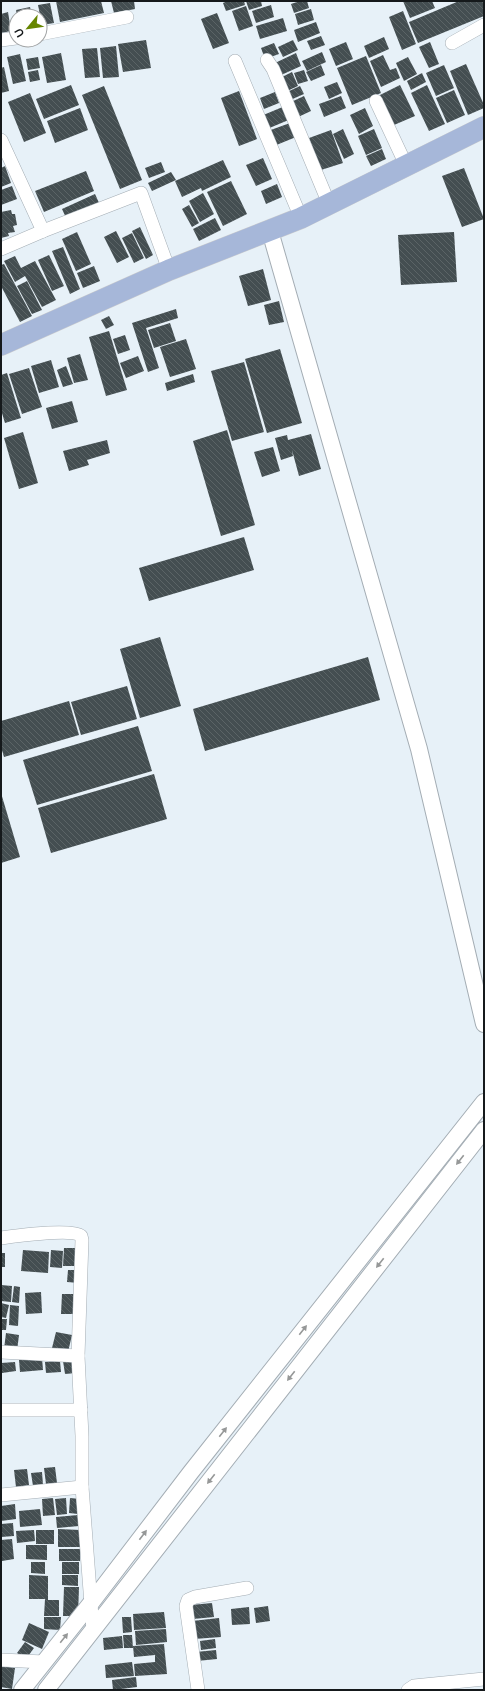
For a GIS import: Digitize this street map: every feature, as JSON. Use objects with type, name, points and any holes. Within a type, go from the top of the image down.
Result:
[{"type":"main road","points":[[2,342],[169,270],[301,218],[484,127]]},
{"type":"street","points":[[48,33],[127,18]]},
{"type":"street","points":[[452,42],[484,25]]},
{"type":"street","points":[[267,60],[273,69],[329,204]]},
{"type":"street","points":[[235,61],[301,218]]},
{"type":"street","points":[[376,101],[406,165]]},
{"type":"street","points":[[1,140],[43,230]]},
{"type":"street","points":[[1,249],[43,230],[141,193],[169,270]]},
{"type":"street","points":[[270,231],[419,749],[484,1024]]},
{"type":"street","points":[[22,1690],[91,1603],[191,1472],[484,1102]]},
{"type":"street","points":[[46,1690],[484,1130]]},
{"type":"street","points":[[1,1238],[75,1232],[81,1236],[78,1356],[81,1410],[82,1487],[93,1630]]},
{"type":"street","points":[[1,1352],[78,1356]]},
{"type":"street","points":[[1,1410],[81,1410]]},
{"type":"street","points":[[1,1495],[82,1487]]},
{"type":"street","points":[[198,1690],[186,1606],[188,1600],[195,1597],[247,1588]]},
{"type":"street","points":[[1,1660],[44,1662]]},
{"type":"street","points":[[408,1690],[414,1686],[484,1679]]},
{"type":"building","points":[[56,1],[101,1],[104,13],[60,22]]},
{"type":"building","points":[[111,1],[134,1],[135,9],[114,13]]},
{"type":"building","points":[[227,1],[244,1],[245,5],[226,11],[223,3]]},
{"type":"building","points":[[246,1],[261,1],[262,6],[249,10]]},
{"type":"building","points":[[300,1],[307,1],[309,8],[294,13],[291,4]]},
{"type":"building","points":[[403,1],[432,1],[435,8],[410,18]]},
{"type":"building","points":[[459,1],[484,1],[484,16],[418,43],[409,22]]},
{"type":"building","points":[[50,3],[54,23],[48,24],[48,8],[39,8],[38,5]]},
{"type":"building","points":[[271,5],[274,17],[256,23],[252,11]]},
{"type":"building","points":[[246,6],[253,26],[239,31],[232,11]]},
{"type":"building","points":[[311,9],[314,20],[298,25],[295,14]]},
{"type":"building","points":[[403,11],[416,44],[402,50],[389,17]]},
{"type":"building","points":[[8,12],[8,32],[1,33],[1,14]]},
{"type":"building","points":[[217,13],[229,43],[213,49],[201,19]]},
{"type":"building","points":[[283,18],[287,31],[260,39],[256,26]]},
{"type":"building","points":[[316,22],[320,33],[298,42],[294,30]]},
{"type":"building","points":[[321,36],[325,45],[311,50],[307,41]]},
{"type":"building","points":[[384,37],[389,49],[369,58],[364,46]]},
{"type":"building","points":[[146,40],[151,68],[123,72],[118,44]]},
{"type":"building","points":[[293,40],[298,50],[283,57],[278,47]]},
{"type":"building","points":[[346,42],[353,59],[336,66],[329,49]]},
{"type":"building","points":[[430,42],[439,64],[429,68],[419,47]]},
{"type":"building","points":[[274,43],[279,54],[265,59],[261,48]]},
{"type":"building","points":[[116,46],[119,77],[103,78],[100,48]]},
{"type":"building","points":[[97,48],[100,77],[85,78],[82,49]]},
{"type":"building","points":[[322,52],[326,62],[307,71],[302,61]]},
{"type":"building","points":[[61,53],[66,80],[47,83],[42,57]]},
{"type":"building","points":[[296,53],[301,66],[279,76],[273,64]]},
{"type":"building","points":[[20,54],[26,81],[13,84],[7,57]]},
{"type":"building","points":[[383,55],[390,70],[396,68],[400,78],[381,87],[370,61]]},
{"type":"building","points":[[366,56],[381,93],[352,105],[337,68]]},
{"type":"building","points":[[38,57],[40,68],[28,70],[26,59]]},
{"type":"building","points":[[408,57],[417,74],[404,81],[396,63]]},
{"type":"building","points":[[466,64],[484,105],[484,108],[468,115],[450,71]]},
{"type":"building","points":[[321,65],[325,75],[311,81],[306,72]]},
{"type":"building","points":[[444,65],[454,88],[436,96],[426,73]]},
{"type":"building","points":[[4,67],[9,91],[1,93],[1,68]]},
{"type":"building","points":[[38,70],[40,80],[30,82],[28,72]]},
{"type":"building","points":[[304,70],[308,81],[298,84],[294,73]]},
{"type":"building","points":[[292,72],[298,86],[285,92],[278,79]]},
{"type":"building","points":[[422,73],[426,82],[411,90],[407,81]]},
{"type":"building","points":[[337,82],[342,93],[329,99],[324,87]]},
{"type":"building","points":[[71,85],[79,105],[44,119],[36,99]]},
{"type":"building","points":[[400,85],[415,116],[394,125],[380,95]]},
{"type":"building","points":[[427,85],[445,124],[429,131],[411,93]]},
{"type":"building","points":[[104,86],[142,180],[120,189],[82,95]]},
{"type":"building","points":[[300,86],[304,94],[288,101],[285,93]]},
{"type":"building","points":[[454,90],[465,115],[447,123],[436,98]]},
{"type":"building","points":[[239,91],[257,139],[239,146],[221,98]]},
{"type":"building","points":[[275,92],[279,103],[264,109],[260,98]]},
{"type":"building","points":[[30,93],[46,133],[24,142],[8,102]]},
{"type":"building","points":[[304,96],[311,111],[296,118],[289,103]]},
{"type":"building","points":[[341,96],[346,108],[324,117],[319,104]]},
{"type":"building","points":[[285,106],[291,119],[267,129],[261,116]]},
{"type":"building","points":[[80,108],[88,130],[55,143],[47,121]]},
{"type":"building","points":[[365,108],[373,126],[359,134],[350,115]]},
{"type":"building","points":[[290,123],[296,137],[274,146],[268,131]]},
{"type":"building","points":[[343,129],[354,154],[344,159],[333,134]]},
{"type":"building","points":[[374,129],[382,148],[366,155],[358,136]]},
{"type":"building","points":[[331,130],[343,163],[321,170],[309,138]]},
{"type":"building","points":[[382,149],[386,159],[371,166],[366,156]]},
{"type":"building","points":[[263,158],[272,179],[256,186],[246,165]]},
{"type":"building","points":[[223,160],[231,177],[202,191],[201,188],[182,197],[175,181]]},
{"type":"building","points":[[161,162],[165,172],[149,178],[145,168]]},
{"type":"building","points":[[5,166],[11,183],[1,187],[1,168]]},
{"type":"building","points":[[464,168],[484,219],[462,227],[442,176]]},
{"type":"building","points":[[86,171],[94,191],[44,212],[35,191]]},
{"type":"building","points":[[171,172],[176,180],[152,191],[148,183]]},
{"type":"building","points":[[231,181],[247,214],[223,226],[207,192]]},
{"type":"building","points":[[277,184],[282,197],[266,204],[261,191]]},
{"type":"building","points":[[12,186],[17,199],[1,205],[1,190]]},
{"type":"building","points":[[203,193],[214,214],[200,222],[189,201]]},
{"type":"building","points":[[95,194],[100,205],[67,220],[62,209]]},
{"type":"building","points":[[189,205],[199,223],[192,227],[182,209]]},
{"type":"building","points":[[11,210],[12,214],[15,214],[17,225],[13,226],[15,232],[8,233],[9,236],[1,238],[1,212]]},
{"type":"building","points":[[215,218],[221,230],[199,241],[193,229]]},
{"type":"building","points":[[140,227],[153,255],[146,259],[132,231]]},
{"type":"building","points":[[116,231],[129,257],[117,263],[104,237]]},
{"type":"building","points":[[77,232],[91,264],[76,271],[62,239]]},
{"type":"building","points":[[454,232],[457,282],[401,285],[398,235]]},
{"type":"building","points":[[132,233],[144,258],[134,263],[122,238]]},
{"type":"building","points":[[63,247],[80,289],[70,294],[52,251]]},
{"type":"building","points":[[49,255],[64,286],[52,291],[38,260]]},
{"type":"building","points":[[15,256],[21,268],[35,261],[56,300],[42,307],[25,276],[15,282],[4,261]]},
{"type":"building","points":[[4,264],[32,316],[20,322],[1,286],[1,265]]},
{"type":"building","points":[[94,266],[100,281],[83,288],[77,273]]},
{"type":"building","points":[[263,269],[271,300],[248,306],[239,276]]},
{"type":"building","points":[[27,281],[42,310],[32,314],[17,286]]},
{"type":"building","points":[[279,301],[284,322],[269,325],[264,305]]},
{"type":"building","points":[[176,309],[178,318],[146,328],[159,368],[148,372],[132,323]]},
{"type":"building","points":[[109,316],[114,325],[106,329],[101,320]]},
{"type":"building","points":[[170,323],[176,341],[154,348],[148,330]]},
{"type":"building","points":[[109,331],[127,390],[106,396],[89,337]]},
{"type":"building","points":[[125,335],[130,350],[118,354],[113,339]]},
{"type":"building","points":[[186,339],[196,369],[170,377],[160,347]]},
{"type":"building","points":[[280,349],[302,423],[267,433],[245,359]]},
{"type":"building","points":[[80,354],[88,380],[74,383],[67,358]]},
{"type":"building","points":[[138,356],[144,371],[126,378],[120,363]]},
{"type":"building","points":[[51,360],[59,387],[39,393],[31,366]]},
{"type":"building","points":[[244,362],[264,432],[232,441],[211,371]]},
{"type":"building","points":[[66,366],[73,384],[63,387],[57,370]]},
{"type":"building","points":[[29,368],[42,407],[22,414],[9,374]]},
{"type":"building","points":[[7,373],[21,418],[5,423],[1,410],[1,375]]},
{"type":"building","points":[[193,374],[195,382],[167,391],[165,383]]},
{"type":"building","points":[[72,401],[78,422],[52,429],[46,408]]},
{"type":"building","points":[[227,430],[255,525],[221,536],[193,441]]},
{"type":"building","points":[[23,432],[38,483],[19,489],[4,438]]},
{"type":"building","points":[[311,434],[321,469],[299,476],[292,450],[293,456],[281,460],[275,438],[287,435],[288,440]]},
{"type":"building","points":[[107,440],[110,453],[87,460],[89,465],[69,471],[63,451]]},
{"type":"building","points":[[273,447],[280,471],[262,477],[254,452]]},
{"type":"building","points":[[244,537],[254,570],[149,601],[139,568]]},
{"type":"building","points":[[160,637],[181,706],[140,718],[120,649]]},
{"type":"building","points":[[368,657],[380,700],[205,751],[193,709]]},
{"type":"building","points":[[127,686],[137,719],[81,735],[71,702]]},
{"type":"building","points":[[69,701],[79,735],[4,757],[1,747],[1,721]]},
{"type":"building","points":[[138,726],[152,771],[37,805],[23,760]]},
{"type":"building","points":[[154,774],[167,819],[51,853],[38,808]]},
{"type":"building","points":[[1,793],[20,857],[1,863]]},
{"type":"building","points":[[64,1248],[78,1248],[77,1266],[63,1266]]},
{"type":"building","points":[[23,1250],[49,1252],[48,1273],[21,1271]]},
{"type":"building","points":[[51,1250],[63,1251],[62,1268],[50,1267]]},
{"type":"building","points":[[1,1253],[5,1253],[5,1267],[1,1267]]},
{"type":"building","points":[[68,1270],[80,1270],[79,1283],[67,1282]]},
{"type":"building","points":[[1,1285],[12,1286],[11,1302],[1,1301]]},
{"type":"building","points":[[14,1286],[20,1287],[19,1303],[12,1302]]},
{"type":"building","points":[[41,1292],[42,1313],[26,1314],[25,1293]]},
{"type":"building","points":[[62,1294],[77,1294],[76,1314],[61,1314]]},
{"type":"building","points":[[1,1303],[9,1305],[6,1318],[1,1317]]},
{"type":"building","points":[[10,1305],[19,1306],[18,1326],[9,1325]]},
{"type":"building","points":[[1,1319],[7,1319],[6,1330],[1,1330]]},
{"type":"building","points":[[56,1332],[72,1335],[68,1352],[52,1348]]},
{"type":"building","points":[[6,1333],[19,1335],[17,1351],[4,1349]]},
{"type":"building","points":[[42,1358],[43,1370],[20,1372],[19,1360]]},
{"type":"building","points":[[74,1359],[76,1373],[65,1374],[63,1361]]},
{"type":"building","points":[[60,1361],[61,1372],[46,1373],[45,1362]]},
{"type":"building","points":[[15,1362],[16,1371],[2,1373],[1,1363]]},
{"type":"building","points":[[55,1467],[57,1483],[46,1484],[44,1468]]},
{"type":"building","points":[[27,1469],[29,1485],[16,1487],[14,1470]]},
{"type":"building","points":[[42,1472],[43,1485],[33,1486],[31,1473]]},
{"type":"building","points":[[53,1498],[55,1515],[43,1516],[42,1499]]},
{"type":"building","points":[[66,1498],[67,1514],[57,1515],[55,1499]]},
{"type":"building","points":[[70,1498],[80,1499],[78,1514],[69,1513]]},
{"type":"building","points":[[15,1504],[16,1519],[1,1521],[1,1506]]},
{"type":"building","points":[[40,1509],[42,1525],[20,1527],[19,1511]]},
{"type":"building","points":[[78,1515],[79,1526],[57,1528],[56,1517]]},
{"type":"building","points":[[13,1523],[14,1536],[1,1537],[1,1524]]},
{"type":"building","points":[[58,1529],[80,1530],[80,1547],[58,1547]]},
{"type":"building","points":[[34,1530],[35,1541],[17,1543],[16,1531]]},
{"type":"building","points":[[36,1530],[54,1530],[54,1544],[36,1544]]},
{"type":"building","points":[[12,1539],[14,1559],[2,1561],[1,1540]]},
{"type":"building","points":[[26,1545],[47,1545],[47,1560],[26,1559]]},
{"type":"building","points":[[59,1549],[80,1549],[80,1561],[59,1561]]},
{"type":"building","points":[[31,1562],[45,1562],[45,1574],[31,1573]]},
{"type":"building","points":[[62,1562],[79,1562],[79,1574],[62,1574]]},
{"type":"building","points":[[29,1575],[48,1576],[48,1600],[59,1600],[59,1616],[44,1616],[45,1599],[29,1599]]},
{"type":"building","points":[[62,1575],[78,1575],[78,1586],[62,1585]]},
{"type":"building","points":[[64,1587],[79,1587],[78,1616],[63,1616]]},
{"type":"building","points":[[212,1603],[214,1617],[193,1619],[191,1605]]},
{"type":"building","points":[[268,1606],[270,1621],[256,1623],[254,1608]]},
{"type":"building","points":[[249,1607],[250,1624],[232,1625],[231,1609]]},
{"type":"building","points":[[164,1612],[166,1628],[134,1630],[133,1614]]},
{"type":"building","points":[[44,1617],[61,1617],[60,1630],[44,1629]]},
{"type":"building","points":[[122,1617],[131,1617],[132,1632],[123,1633]]},
{"type":"building","points":[[219,1618],[221,1637],[194,1639],[192,1621]]},
{"type":"building","points":[[29,1623],[49,1632],[42,1649],[22,1640]]},
{"type":"building","points":[[166,1629],[167,1642],[136,1645],[135,1631]]},
{"type":"building","points":[[123,1635],[132,1635],[133,1648],[124,1648]]},
{"type":"building","points":[[122,1636],[123,1648],[104,1650],[103,1638]]},
{"type":"building","points":[[215,1639],[216,1648],[201,1650],[200,1641]]},
{"type":"building","points":[[25,1642],[34,1648],[26,1659],[17,1653]]},
{"type":"building","points":[[164,1644],[167,1674],[135,1676],[134,1664],[155,1662],[155,1655],[134,1657],[133,1646]]},
{"type":"building","points":[[216,1650],[217,1659],[197,1661],[196,1652]]},
{"type":"building","points":[[132,1662],[134,1676],[106,1678],[105,1665]]},
{"type":"building","points":[[1,1666],[15,1668],[12,1689],[1,1687]]},
{"type":"building","points":[[136,1677],[137,1687],[113,1690],[112,1680]]}]
